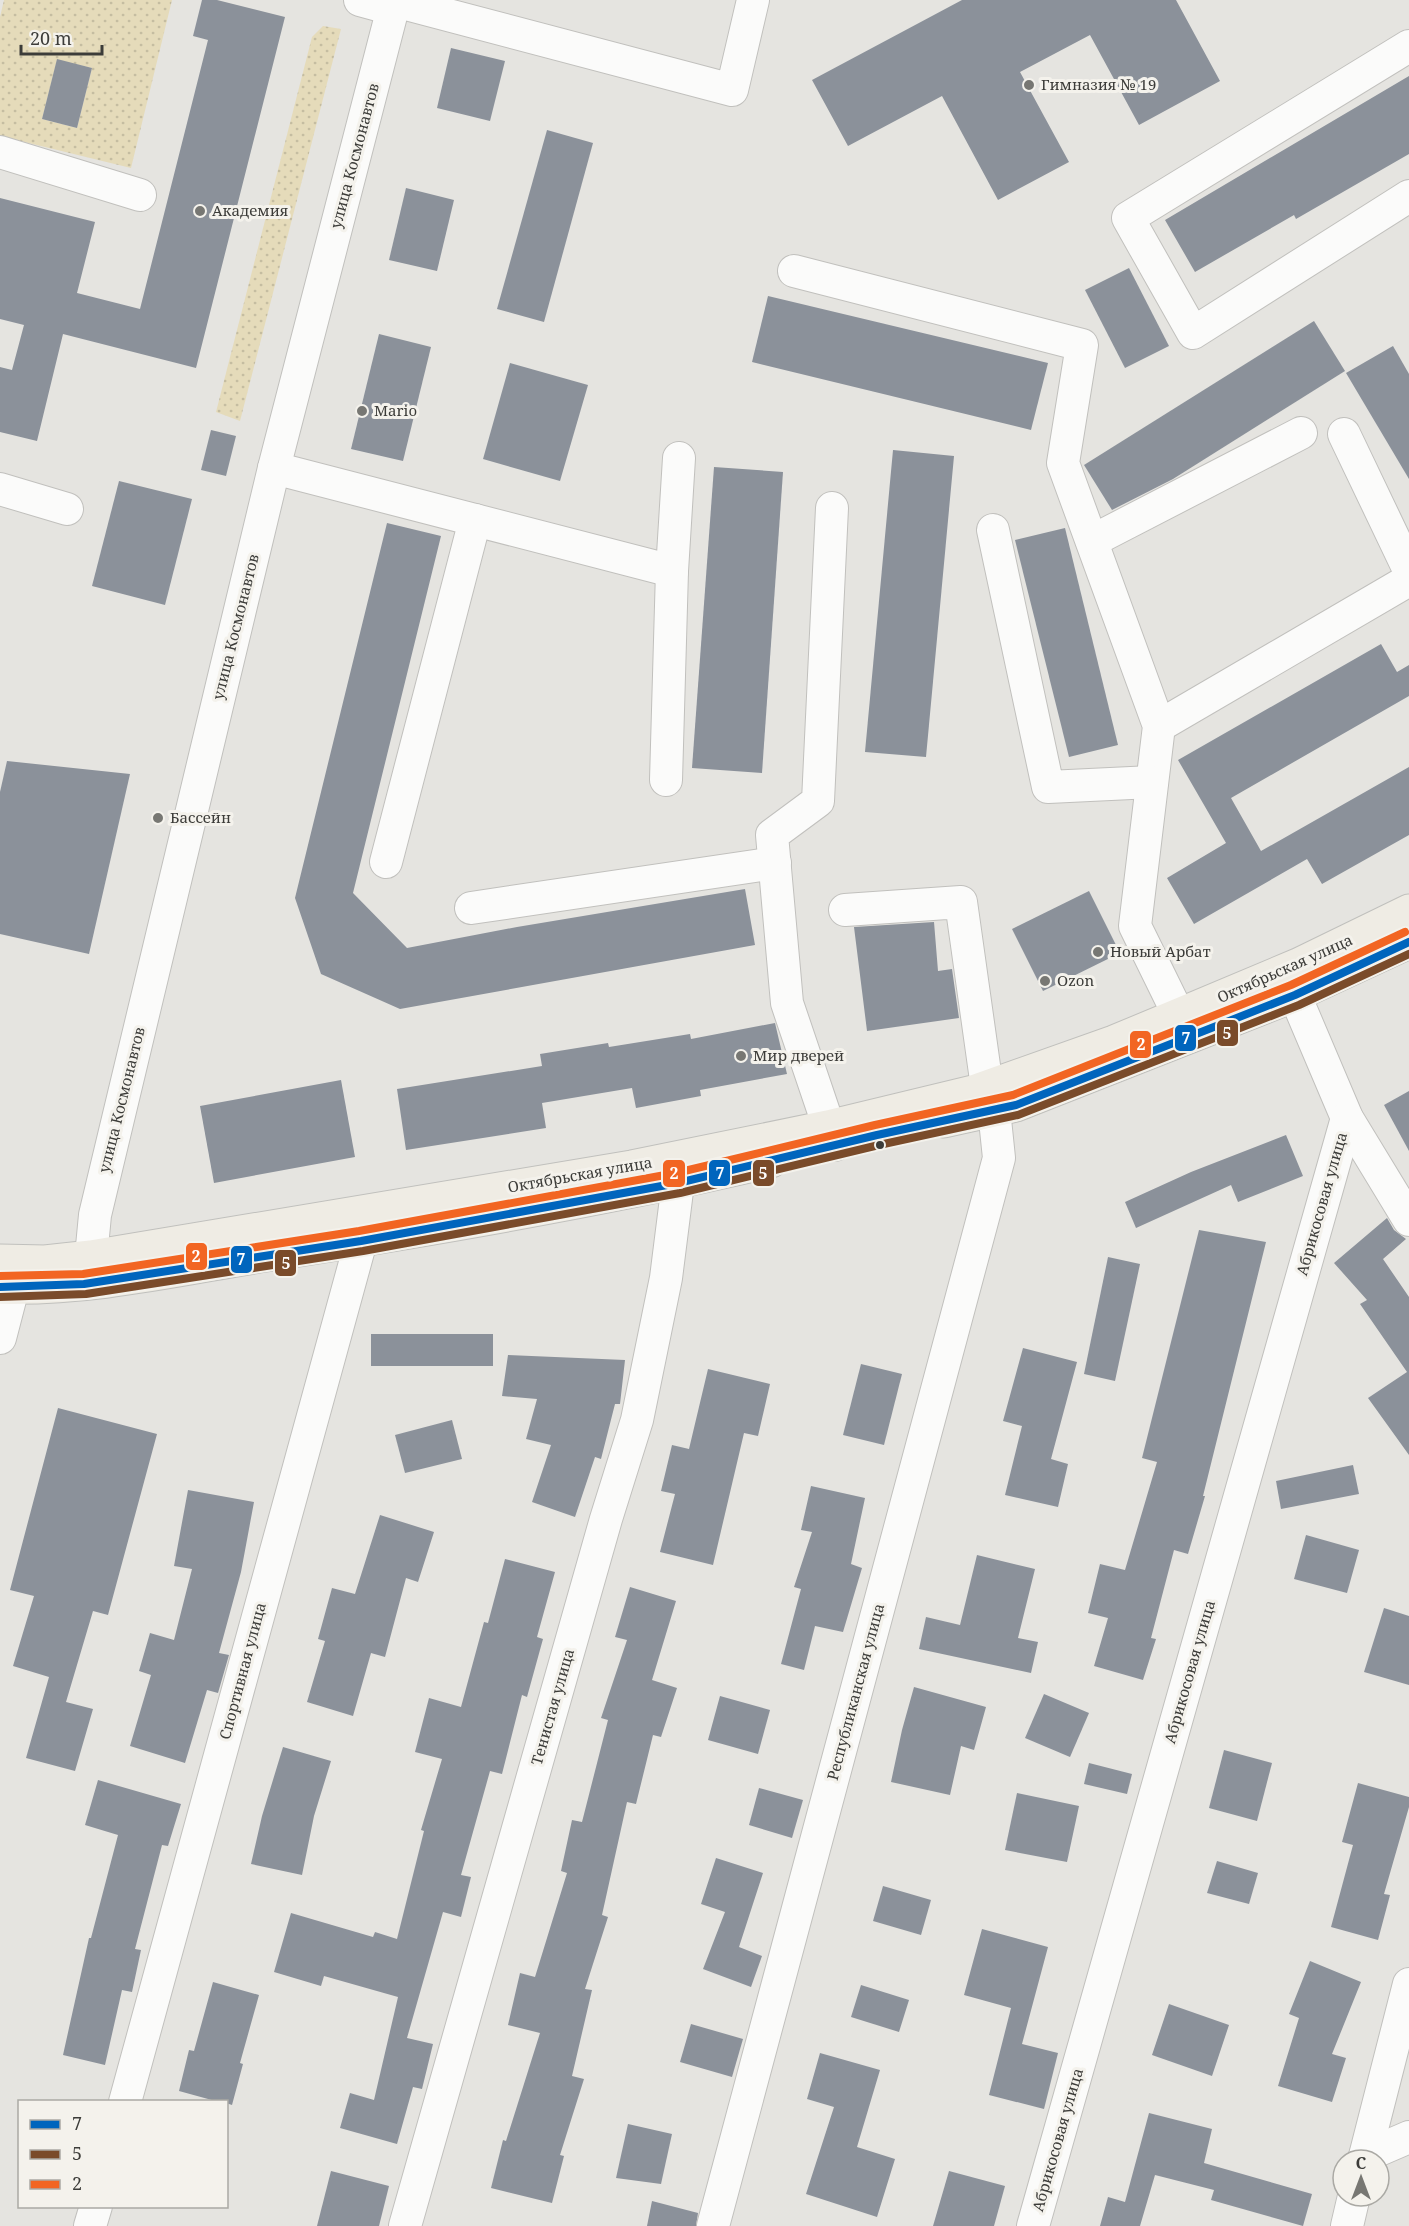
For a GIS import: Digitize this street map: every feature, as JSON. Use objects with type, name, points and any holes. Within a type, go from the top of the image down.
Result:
[{"type":"main road","name":"Октябрьская улица","points":[[1290,983],[1409,911]]},
{"type":"main road","name":"Октябрьская улица","points":[[4,1279],[84,1284],[361,1240],[678,1183],[832,1136],[990,1098],[1016,1105],[1184,1026],[1290,983],[1409,942]]},
{"type":"main road","name":"Октябрьская улица","points":[[4,1279],[45,1262],[91,1257],[832,1136]]},
{"type":"street","points":[[360,0],[394,4],[732,90],[753,0]]},
{"type":"street","name":"улица Космонавтов","points":[[91,1257],[95,1215],[274,468],[394,4]]},
{"type":"street","points":[[1409,46],[1128,218],[1193,333],[1409,196]]},
{"type":"street","points":[[0,152],[140,195]]},
{"type":"street","points":[[794,271],[1082,345],[1063,463],[1158,726],[1135,926],[1184,1026]]},
{"type":"street","points":[[1092,541],[1301,433]]},
{"type":"street","points":[[1344,434],[1409,570]]},
{"type":"street","points":[[666,780],[672,571],[679,458]]},
{"type":"street","points":[[274,468],[672,571]]},
{"type":"street","points":[[0,489],[67,509]]},
{"type":"street","points":[[832,508],[818,801],[772,835],[787,1003],[832,1136]]},
{"type":"street","points":[[386,862],[475,520]]},
{"type":"street","points":[[993,530],[1048,787],[1152,782]]},
{"type":"street","points":[[1158,726],[1409,580]]},
{"type":"street","points":[[471,908],[775,864]]},
{"type":"street","points":[[844,910],[961,902],[990,1098]]},
{"type":"street","points":[[1290,983],[1347,1118],[1409,1220]]},
{"type":"street","name":"Республиканская улица","points":[[713,2226],[999,1158],[990,1098]]},
{"type":"street","name":"Абрикосовая улица","points":[[1033,2226],[1347,1118]]},
{"type":"street","name":"Тенистая улица","points":[[405,2226],[636,1420],[666,1278],[678,1183]]},
{"type":"street","name":"Спортивная улица","points":[[125,2100],[361,1240]]},
{"type":"street","points":[[0,1338],[4,1279]]},
{"type":"street","points":[[1367,2148],[1409,1984]]},
{"type":"street","points":[[1385,2148],[1409,2137]]},
{"type":"street","points":[[90,2226],[95,2208]]},
{"type":"street","points":[[1347,2226],[1351,2208]]},
{"type":"shaded area","points":[[4,0],[172,0],[131,168],[0,136],[0,17]],"holes":[[[57,60],[92,68],[77,128],[42,119]]]},
{"type":"shaded area","points":[[323,26],[341,29],[240,421],[216,412],[312,37]]},
{"type":"building","name":"Академия","points":[[202,0],[217,0],[285,17],[196,368],[63,334],[37,441],[0,432],[0,367],[12,370],[24,325],[0,319],[0,198],[95,222],[77,293],[140,309],[208,40],[193,36]]},
{"type":"building","points":[[962,0],[1176,0],[1220,81],[1139,125],[1090,35],[1020,72],[1069,162],[998,200],[942,96],[848,146],[812,80]]},
{"type":"building","points":[[451,48],[505,61],[490,121],[437,108]]},
{"type":"building","points":[[57,59],[92,68],[77,128],[42,119]]},
{"type":"building","points":[[1409,76],[1409,154],[1296,219],[1294,215],[1195,272],[1165,220]]},
{"type":"building","points":[[547,130],[593,143],[544,322],[497,309]]},
{"type":"building","points":[[406,188],[454,200],[437,271],[389,260]]},
{"type":"building","points":[[1129,268],[1169,346],[1125,368],[1085,290]]},
{"type":"building","points":[[768,296],[1048,363],[1031,430],[752,362]]},
{"type":"building","points":[[1314,321],[1345,371],[1173,479],[1112,510],[1084,465]]},
{"type":"building","points":[[379,334],[431,347],[403,461],[351,449]]},
{"type":"building","points":[[1393,346],[1409,374],[1409,479],[1346,373]]},
{"type":"building","points":[[510,363],[588,385],[560,481],[483,459]]},
{"type":"building","points":[[211,430],[236,436],[226,476],[201,470]]},
{"type":"building","points":[[893,450],[954,456],[926,757],[865,752]]},
{"type":"building","points":[[714,467],[783,472],[762,773],[692,768]]},
{"type":"building","points":[[119,481],[192,499],[165,605],[92,586]]},
{"type":"building","points":[[387,523],[441,536],[353,893],[407,948],[745,889],[755,945],[400,1009],[321,974],[295,898]]},
{"type":"building","points":[[1065,528],[1118,745],[1069,757],[1015,540]]},
{"type":"building","points":[[1381,644],[1397,672],[1409,665],[1409,696],[1231,798],[1261,851],[1409,767],[1409,835],[1322,884],[1307,859],[1194,924],[1167,878],[1226,843],[1178,760]]},
{"type":"building","points":[[7,761],[130,774],[89,954],[0,934],[0,792]]},
{"type":"building","points":[[1089,891],[1120,953],[1043,991],[1012,929]]},
{"type":"building","points":[[934,922],[938,971],[952,969],[959,1018],[867,1031],[854,927]]},
{"type":"building","points":[[775,1023],[787,1074],[700,1090],[701,1096],[636,1108],[632,1088],[542,1103],[546,1128],[406,1150],[397,1089],[542,1066],[540,1054],[608,1043],[609,1047],[690,1034],[691,1039]]},
{"type":"building","points":[[341,1080],[355,1157],[214,1183],[200,1106]]},
{"type":"building","points":[[1409,1091],[1409,1151],[1384,1105]]},
{"type":"building","points":[[1286,1135],[1303,1176],[1238,1202],[1231,1185],[1136,1228],[1125,1202],[1191,1172]]},
{"type":"building","points":[[1387,1218],[1394,1230],[1406,1239],[1383,1259],[1409,1297],[1409,1455],[1368,1398],[1407,1372],[1360,1304],[1367,1300],[1334,1263]]},
{"type":"building","points":[[1199,1230],[1266,1242],[1203,1496],[1205,1496],[1188,1554],[1174,1550],[1151,1638],[1156,1639],[1143,1680],[1094,1666],[1108,1618],[1088,1613],[1100,1564],[1125,1570],[1157,1462],[1142,1458]]},
{"type":"building","points":[[1108,1257],[1140,1264],[1115,1381],[1084,1374]]},
{"type":"building","points":[[371,1334],[493,1334],[493,1366],[371,1366]]},
{"type":"building","points":[[1023,1348],[1077,1362],[1051,1459],[1068,1464],[1058,1507],[1005,1495],[1022,1426],[1003,1421]]},
{"type":"building","points":[[508,1355],[625,1360],[620,1404],[615,1404],[601,1459],[595,1457],[575,1517],[532,1502],[551,1445],[526,1439],[537,1399],[502,1396]]},
{"type":"building","points":[[861,1364],[902,1374],[884,1445],[843,1435]]},
{"type":"building","points":[[708,1369],[770,1384],[758,1436],[744,1433],[713,1565],[660,1552],[675,1494],[661,1491],[672,1445],[689,1449]]},
{"type":"building","points":[[58,1408],[157,1434],[108,1615],[93,1611],[66,1702],[93,1709],[75,1771],[26,1758],[49,1677],[13,1666],[34,1596],[10,1590]]},
{"type":"building","points":[[452,1420],[462,1459],[405,1473],[395,1435]]},
{"type":"building","points":[[1353,1465],[1359,1494],[1281,1509],[1276,1481]]},
{"type":"building","points":[[811,1486],[865,1498],[851,1564],[862,1568],[843,1632],[815,1626],[804,1670],[781,1664],[801,1589],[794,1587],[812,1532],[801,1530]]},
{"type":"building","points":[[188,1490],[254,1502],[241,1572],[219,1653],[229,1655],[218,1693],[207,1690],[185,1763],[130,1746],[151,1675],[139,1671],[150,1633],[174,1640],[192,1569],[174,1566]]},
{"type":"building","points":[[380,1515],[434,1532],[418,1582],[406,1578],[385,1657],[371,1653],[353,1716],[307,1702],[325,1641],[318,1639],[332,1588],[355,1594]]},
{"type":"building","points":[[1306,1535],[1359,1550],[1347,1593],[1294,1579]]},
{"type":"building","points":[[977,1555],[1035,1569],[1018,1638],[1038,1642],[1031,1673],[919,1649],[926,1617],[960,1625]]},
{"type":"building","points":[[505,1559],[555,1572],[537,1637],[543,1639],[527,1697],[522,1695],[502,1774],[490,1771],[461,1875],[471,1877],[461,1917],[443,1912],[407,2038],[433,2044],[422,2089],[413,2087],[397,2144],[340,2128],[350,2093],[374,2100],[398,1997],[324,1976],[321,1986],[274,1972],[291,1913],[373,1937],[375,1932],[397,1939],[424,1831],[421,1830],[442,1759],[415,1752],[429,1698],[461,1707],[484,1622],[488,1623]]},
{"type":"building","points":[[630,1587],[676,1601],[652,1680],[677,1688],[661,1737],[653,1735],[636,1804],[627,1802],[602,1915],[608,1917],[585,1989],[592,1990],[572,2076],[584,2079],[560,2155],[564,2156],[552,2203],[491,2188],[503,2140],[506,2141],[540,2033],[508,2025],[520,1973],[535,1977],[567,1873],[561,1871],[572,1820],[582,1822],[608,1720],[601,1718],[627,1640],[615,1637]]},
{"type":"building","points":[[1384,1608],[1409,1616],[1409,1685],[1364,1672]]},
{"type":"building","points":[[914,1687],[986,1707],[974,1750],[961,1746],[950,1795],[891,1782]]},
{"type":"building","points":[[1044,1694],[1089,1713],[1070,1757],[1025,1738]]},
{"type":"building","points":[[720,1696],[770,1710],[758,1754],[708,1740]]},
{"type":"building","points":[[283,1747],[331,1761],[314,1816],[302,1875],[251,1864],[262,1816]]},
{"type":"building","points":[[1224,1750],[1272,1763],[1257,1821],[1209,1808]]},
{"type":"building","points":[[1089,1763],[1132,1774],[1127,1794],[1084,1784]]},
{"type":"building","points":[[98,1780],[181,1804],[168,1846],[162,1845],[135,1949],[141,1950],[132,1992],[122,1990],[105,2065],[63,2055],[89,1938],[91,1938],[118,1835],[85,1825]]},
{"type":"building","points":[[1358,1783],[1409,1797],[1409,1807],[1384,1894],[1390,1895],[1378,1940],[1331,1927],[1353,1845],[1342,1842]]},
{"type":"building","points":[[759,1788],[803,1800],[792,1838],[749,1825]]},
{"type":"building","points":[[1017,1793],[1079,1806],[1067,1862],[1005,1850]]},
{"type":"building","points":[[716,1858],[763,1873],[739,1947],[762,1956],[751,1987],[703,1969],[725,1912],[701,1904]]},
{"type":"building","points":[[1217,1861],[1258,1873],[1249,1904],[1207,1893]]},
{"type":"building","points":[[883,1886],[931,1900],[921,1935],[873,1921]]},
{"type":"building","points":[[982,1929],[1048,1947],[1022,2044],[1058,2053],[1044,2109],[989,2095],[1011,2008],[964,1995]]},
{"type":"building","points":[[1310,1961],[1361,1982],[1332,2054],[1346,2058],[1332,2102],[1278,2086],[1299,2018],[1289,2014]]},
{"type":"building","points":[[213,1982],[259,1995],[240,2063],[243,2064],[232,2105],[228,2104],[228,2100],[212,2100],[179,2091],[189,2050],[194,2051]]},
{"type":"building","points":[[861,1985],[909,2000],[899,2032],[851,2017]]},
{"type":"building","points":[[1169,2004],[1229,2025],[1212,2076],[1152,2055]]},
{"type":"building","points":[[691,2024],[743,2039],[732,2077],[680,2062]]},
{"type":"building","points":[[820,2053],[880,2070],[857,2147],[895,2159],[877,2217],[806,2194],[834,2107],[807,2099]]},
{"type":"building","points":[[1149,2113],[1212,2129],[1204,2163],[1312,2194],[1303,2226],[1211,2200],[1214,2190],[1155,2175],[1140,2226],[1100,2226],[1108,2197],[1125,2202]]},
{"type":"building","points":[[628,2124],[672,2134],[661,2184],[616,2178]]},
{"type":"building","points":[[331,2171],[389,2186],[379,2226],[317,2226]]},
{"type":"building","points":[[949,2171],[1005,2186],[994,2226],[933,2226]]},
{"type":"building","points":[[652,2201],[698,2213],[696,2226],[647,2226]]},
{"type":"transit line","name":"2","points":[[0,1276],[83,1274],[359,1231],[676,1173],[875,1125],[1013,1095],[1291,985],[1405,932]]},
{"type":"transit line","name":"7","points":[[0,1287],[84,1284],[361,1241],[678,1183],[877,1135],[1016,1105],[1295,995],[1409,942]]},
{"type":"transit line","name":"5","points":[[0,1297],[86,1294],[363,1251],[680,1193],[879,1145],[1018,1115],[1299,1005],[1409,954]]},
{"type":"place","name":"Гимназия № 19","points":[[1029,85]]},
{"type":"place","name":"Академия","points":[[200,211]]},
{"type":"place","name":"Mario","points":[[362,411]]},
{"type":"place","name":"Бассейн","points":[[158,818]]},
{"type":"place","name":"Новый Арбат","points":[[1098,952]]},
{"type":"place","name":"Ozon","points":[[1045,981]]},
{"type":"place","name":"Мир дверей","points":[[741,1056]]}]
